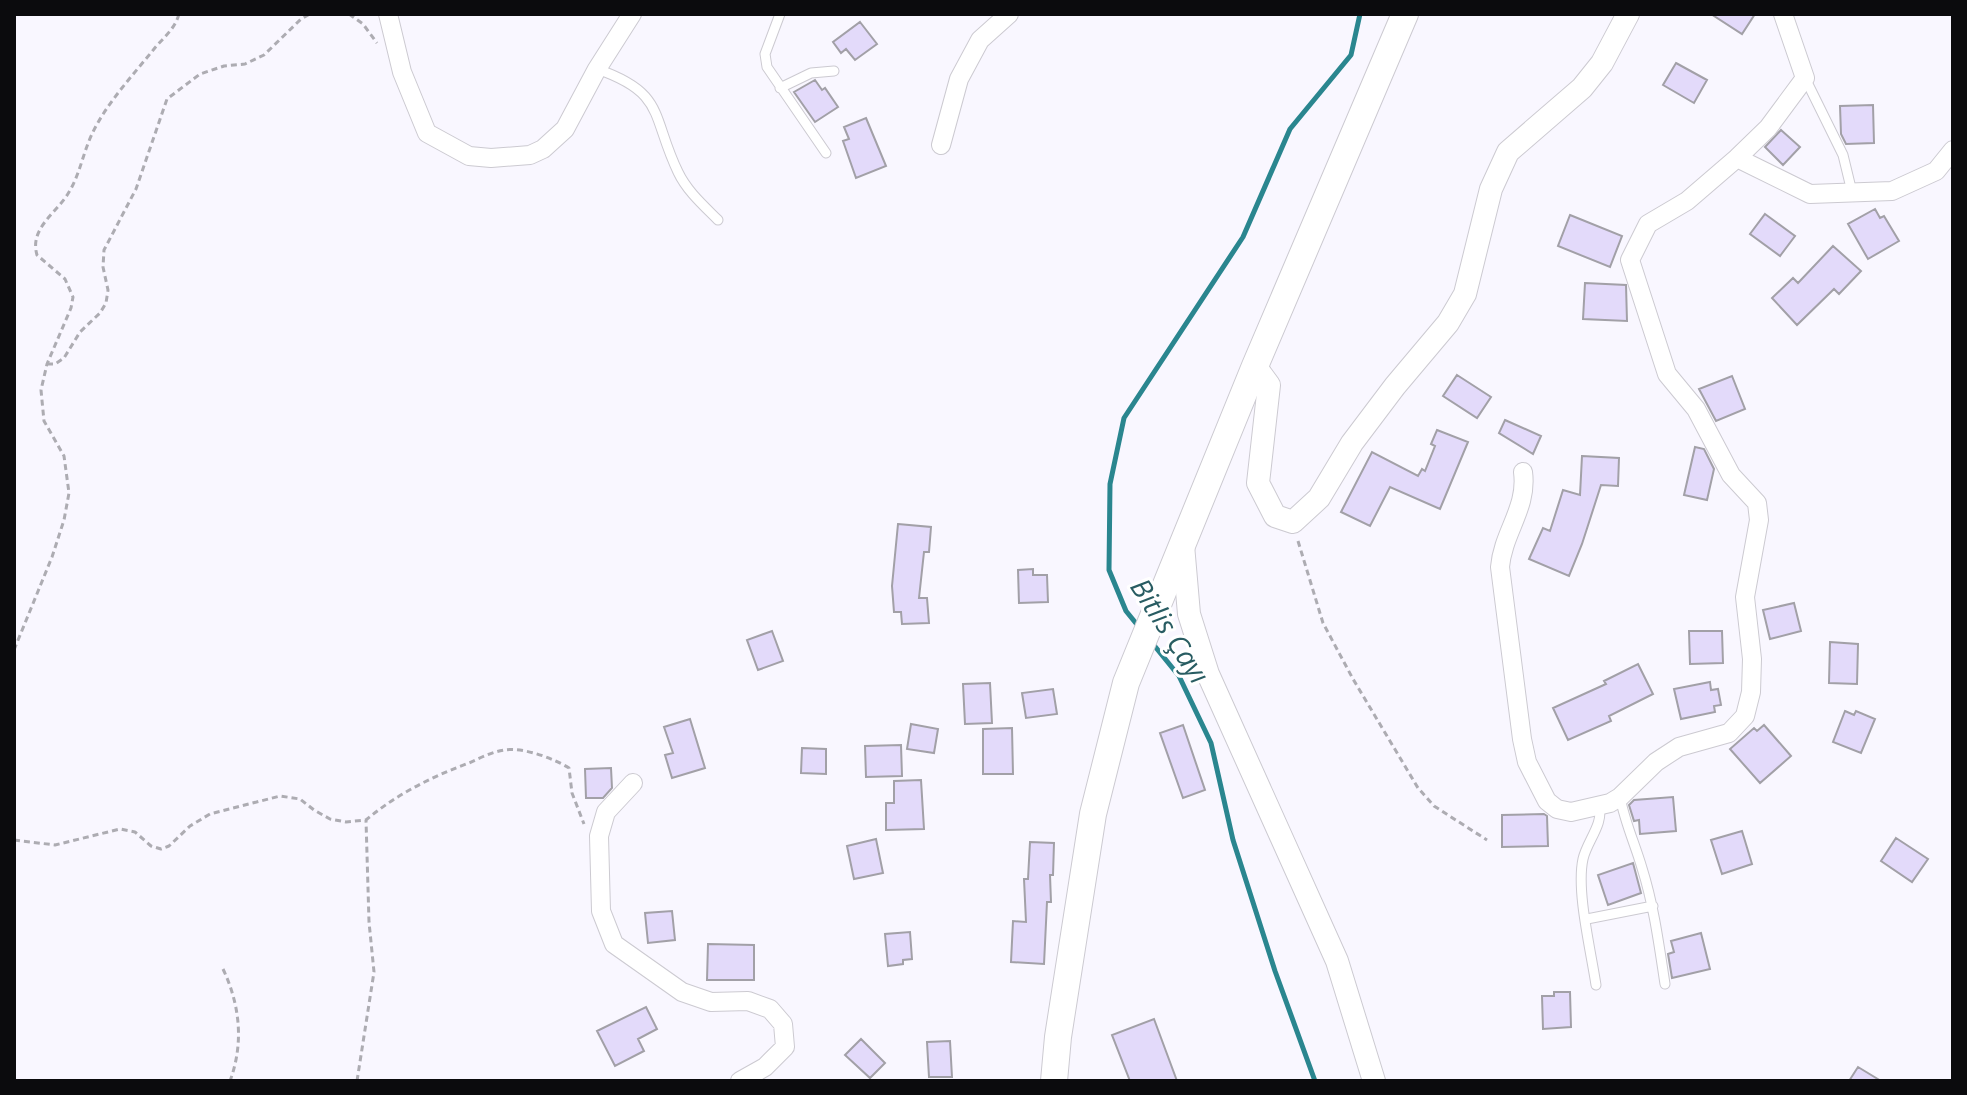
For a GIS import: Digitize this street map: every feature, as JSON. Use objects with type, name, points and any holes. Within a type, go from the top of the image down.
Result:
[{"type":"main road","points":[[1054,1081],[1093,814],[1126,683],[1255,366],[1405,14]]},
{"type":"street","points":[[388,14],[402,72],[427,133],[469,156],[491,158],[530,155],[543,149],[565,129],[597,69],[632,14]]},
{"type":"street","points":[[941,145],[959,79],[980,40],[1009,14]]},
{"type":"street","points":[[1255,366],[1269,385],[1258,483],[1275,516],[1293,522],[1319,498],[1352,443],[1448,323],[1465,294],[1491,189],[1508,152],[1582,88],[1602,63],[1628,14]]},
{"type":"street","points":[[1523,472],[1523,498],[1502,548],[1500,567],[1527,762],[1547,801],[1557,809],[1571,812],[1599,806],[1620,797],[1667,754],[1692,742],[1722,737],[1736,728],[1745,716],[1751,692],[1752,659],[1745,597],[1759,520],[1757,503],[1731,475],[1696,409],[1667,374],[1630,260],[1648,224],[1687,201],[1737,158],[1768,128],[1805,78],[1783,14]]},
{"type":"street","points":[[1737,158],[1810,194],[1892,191],[1936,171],[1953,150]]},
{"type":"street","points":[[1183,545],[1189,614],[1208,674],[1337,961],[1374,1081]]},
{"type":"street","points":[[633,783],[606,812],[599,836],[601,911],[614,944],[682,992],[711,1002],[748,1001],[770,1009],[783,1024],[785,1047],[765,1067],[740,1081]]},
{"type":"lane","points":[[780,14],[765,54],[767,67],[826,153]]},
{"type":"lane","points":[[597,69],[625,79],[645,95],[658,116],[684,183],[718,220]]},
{"type":"lane","points":[[780,88],[811,73],[834,71]]},
{"type":"lane","points":[[1805,78],[1843,155],[1852,192]]},
{"type":"lane","points":[[1620,797],[1653,906],[1665,984]]},
{"type":"lane","points":[[1596,985],[1581,881],[1582,862],[1600,820],[1599,806]]},
{"type":"lane","points":[[1587,919],[1653,906]]},
{"type":"path","points":[[14,650],[52,557],[67,506],[68,479],[64,456],[44,421],[41,390],[47,364],[73,297],[65,279],[37,255],[36,237],[71,190],[93,133],[140,66],[174,26],[179,14]]},
{"type":"path","points":[[47,364],[55,364],[64,358],[80,332],[106,303],[108,290],[103,267],[104,250],[136,189],[167,99],[200,74],[224,66],[245,64],[264,55],[310,14]]},
{"type":"path","points":[[349,14],[363,24],[380,47],[396,52]]},
{"type":"path","points":[[1293,522],[1323,623],[1418,788],[1434,806],[1487,840]]},
{"type":"path","points":[[14,840],[55,845],[128,829],[140,834],[151,846],[161,849],[210,814],[280,796],[300,799],[322,816],[338,821],[366,820],[377,809],[411,788],[444,772],[507,749],[559,761],[569,768],[572,793],[581,818],[588,830],[599,836]]},
{"type":"path","points":[[357,1081],[374,972],[366,820]]},
{"type":"path","points":[[223,969],[234,997],[239,1028],[237,1060],[230,1081]]},
{"type":"building","points":[[1711,14],[1755,14],[1742,34]]},
{"type":"building","points":[[860,22],[877,44],[855,60],[846,49],[841,53],[833,42]]},
{"type":"building","points":[[1676,63],[1707,80],[1694,103],[1663,85]]},
{"type":"building","points":[[815,80],[822,90],[825,88],[838,107],[815,122],[794,92]]},
{"type":"building","points":[[1873,105],[1874,143],[1846,144],[1841,134],[1840,106]]},
{"type":"building","points":[[866,118],[886,166],[856,178],[843,141],[849,139],[844,127]]},
{"type":"building","points":[[1781,130],[1800,147],[1783,165],[1765,147]]},
{"type":"building","points":[[1875,209],[1880,218],[1884,216],[1899,241],[1868,259],[1848,224]]},
{"type":"building","points":[[1765,214],[1795,236],[1780,256],[1750,234]]},
{"type":"building","points":[[1570,215],[1622,236],[1610,267],[1558,246]]},
{"type":"building","points":[[1833,246],[1861,271],[1839,294],[1834,289],[1797,325],[1772,298],[1793,278],[1798,283]]},
{"type":"building","points":[[1585,283],[1626,285],[1627,321],[1583,319]]},
{"type":"building","points":[[1457,375],[1491,397],[1477,418],[1443,396]]},
{"type":"building","points":[[1732,376],[1745,409],[1716,421],[1699,389]]},
{"type":"building","points":[[1505,420],[1541,436],[1533,454],[1499,433]]},
{"type":"building","points":[[1437,430],[1468,442],[1440,509],[1390,487],[1370,526],[1341,512],[1372,452],[1418,476],[1422,469],[1425,471],[1435,446],[1431,444]]},
{"type":"building","points":[[1695,447],[1704,449],[1714,469],[1707,500],[1684,495]]},
{"type":"building","points":[[1582,456],[1619,458],[1618,486],[1601,485],[1569,576],[1529,559],[1543,528],[1550,531],[1563,490],[1580,495]]},
{"type":"building","points":[[898,524],[931,527],[929,552],[924,552],[919,598],[927,598],[929,623],[902,624],[901,612],[894,612],[892,586]]},
{"type":"building","points":[[1033,569],[1033,575],[1047,575],[1048,602],[1019,603],[1018,570]]},
{"type":"building","points":[[1794,603],[1801,631],[1770,639],[1763,610]]},
{"type":"building","points":[[772,631],[783,661],[758,670],[747,640]]},
{"type":"building","points":[[1689,631],[1722,631],[1723,663],[1690,664]]},
{"type":"building","points":[[1830,642],[1858,644],[1857,684],[1829,683]]},
{"type":"building","points":[[1638,664],[1653,694],[1609,716],[1611,721],[1568,740],[1553,708],[1606,684],[1604,681]]},
{"type":"building","points":[[1710,682],[1711,690],[1718,689],[1721,705],[1714,706],[1715,712],[1681,719],[1674,689]]},
{"type":"building","points":[[990,683],[992,723],[965,724],[963,684]]},
{"type":"building","points":[[1053,689],[1057,714],[1026,718],[1022,693]]},
{"type":"building","points":[[1845,711],[1854,715],[1856,711],[1875,719],[1861,753],[1833,742]]},
{"type":"building","points":[[690,719],[705,768],[672,778],[665,755],[673,753],[664,727]]},
{"type":"building","points":[[911,724],[938,729],[934,753],[907,749]]},
{"type":"building","points":[[1183,725],[1205,790],[1183,798],[1160,733]]},
{"type":"building","points":[[1764,725],[1791,756],[1760,783],[1730,749],[1754,728],[1757,731]]},
{"type":"building","points":[[1012,728],[1013,774],[983,774],[983,729]]},
{"type":"building","points":[[901,745],[902,776],[866,777],[865,746]]},
{"type":"building","points":[[802,748],[826,749],[826,774],[801,773]]},
{"type":"building","points":[[611,768],[612,788],[603,798],[586,798],[585,769]]},
{"type":"building","points":[[921,780],[924,829],[886,830],[886,803],[894,803],[894,781]]},
{"type":"building","points":[[1673,797],[1676,831],[1640,834],[1639,820],[1634,821],[1629,805],[1634,800]]},
{"type":"building","points":[[1502,815],[1547,816],[1548,846],[1502,847]]},
{"type":"building","points":[[1742,831],[1752,864],[1722,874],[1711,840]]},
{"type":"building","points":[[1896,838],[1928,859],[1912,882],[1881,861]]},
{"type":"building","points":[[876,839],[883,873],[854,879],[847,846]]},
{"type":"building","points":[[1030,842],[1054,843],[1044,964],[1011,962],[1013,921],[1026,922],[1024,879],[1028,879]]},
{"type":"building","points":[[1633,863],[1641,893],[1608,905],[1598,875]]},
{"type":"building","points":[[672,911],[675,940],[648,943],[645,913]]},
{"type":"building","points":[[910,932],[912,959],[888,966],[885,934]]},
{"type":"building","points":[[1701,933],[1710,969],[1672,978],[1668,954],[1674,952],[1671,941]]},
{"type":"building","points":[[708,944],[754,945],[754,980],[707,980]]},
{"type":"building","points":[[1554,992],[1570,992],[1571,1027],[1543,1029],[1542,996],[1554,996]]},
{"type":"building","points":[[646,1007],[657,1029],[638,1039],[644,1051],[615,1066],[597,1031]]},
{"type":"building","points":[[1154,1019],[1177,1081],[1130,1081],[1112,1035]]},
{"type":"building","points":[[861,1039],[885,1063],[870,1078],[845,1055]]},
{"type":"building","points":[[950,1041],[952,1077],[929,1077],[927,1042]]},
{"type":"building","points":[[1858,1067],[1881,1081],[1849,1081]]},
{"type":"waterway","name":"Bitlis Çayı","points":[[1139,627],[1126,611],[1109,570],[1110,484],[1124,418],[1243,237],[1290,129],[1351,55],[1360,14]]},
{"type":"waterway","name":"Bitlis Çayı","points":[[1153,644],[1179,676],[1211,743],[1233,840],[1275,971],[1315,1081]]}]
